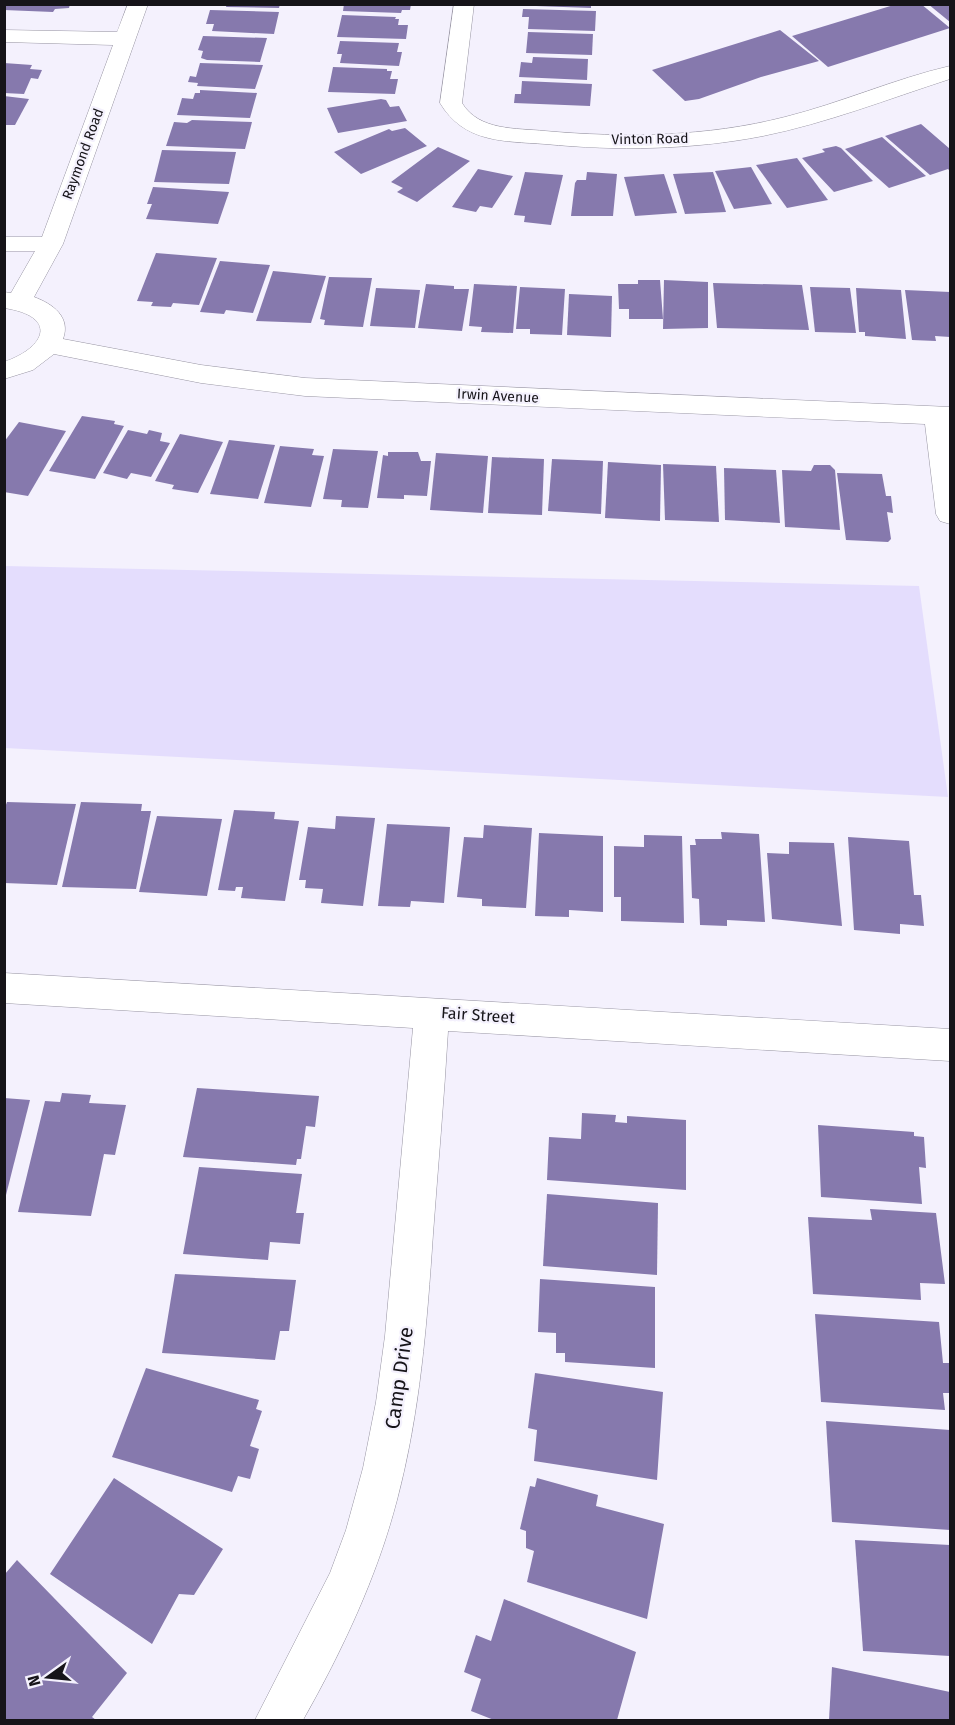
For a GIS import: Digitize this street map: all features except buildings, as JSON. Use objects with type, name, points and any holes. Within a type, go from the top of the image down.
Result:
[{"type":"street","name":"Raymond Road","points":[[12,300],[51,244],[138,4]]},
{"type":"street","name":"Vinton Road","points":[[464,4],[452,103],[458,115],[472,126],[490,132],[632,140],[724,135],[785,124],[951,72]]},
{"type":"street","points":[[4,36],[125,39]]},
{"type":"street","points":[[4,244],[51,244]]},
{"type":"street","points":[[4,371],[24,365],[39,356],[49,345],[54,333],[52,321],[45,311],[32,303],[12,300]]},
{"type":"street","name":"Irwin Avenue","points":[[49,345],[201,374],[305,387],[944,415]]},
{"type":"street","points":[[944,415],[951,514]]},
{"type":"street","name":"Fair Street","points":[[4,988],[951,1045]]},
{"type":"street","name":"Camp Drive","points":[[278,1720],[315,1655],[347,1583],[375,1503],[393,1431],[404,1359],[432,1013]]},
{"type":"shaded area","points":[[5,566],[919,586],[948,797],[5,748]]}]
